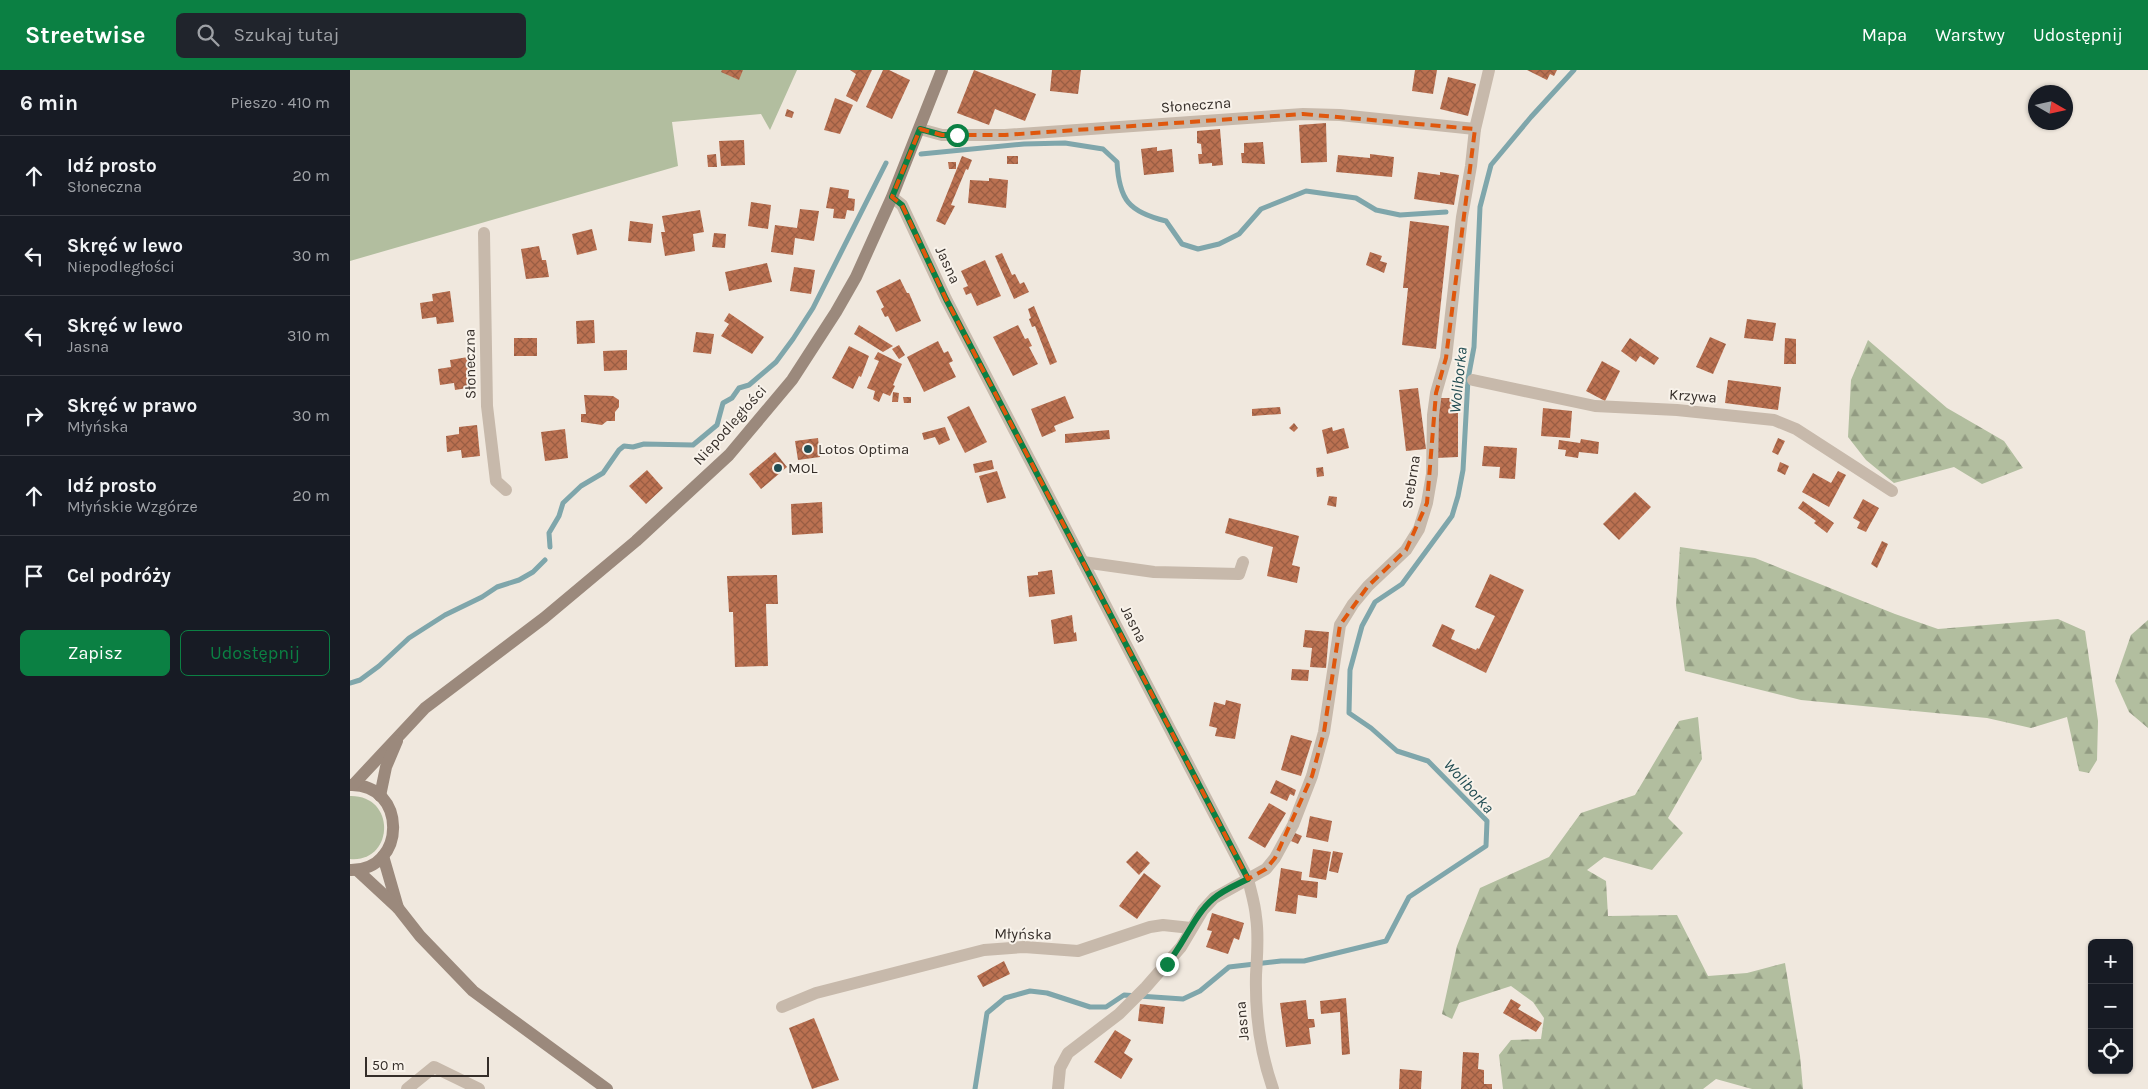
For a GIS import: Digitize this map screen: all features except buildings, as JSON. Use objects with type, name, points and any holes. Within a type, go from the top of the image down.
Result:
[{"type":"street","name":"Niepodległości","points":[[352,785],[401,731],[448,689],[503,651],[636,541],[729,455],[792,380],[815,346],[856,277],[892,197],[942,70]]},
{"type":"street","name":"Srebrna","points":[[1248,879],[1266,869],[1275,858],[1293,825],[1312,776],[1324,732],[1340,625],[1368,586],[1406,550],[1419,529],[1427,503],[1432,474],[1433,415],[1436,393],[1446,358],[1462,217],[1475,130],[1489,70]]},
{"type":"street","name":"Słoneczna","points":[[920,129],[942,135],[1005,134],[1303,114],[1340,115],[1475,130]]},
{"type":"street","name":"Jasna","points":[[892,197],[902,205],[946,299],[1248,879],[1256,916],[1258,1032],[1273,1089]]},
{"type":"street","name":"Słoneczna","points":[[484,233],[488,406],[496,481],[506,490]]},
{"type":"street","name":"Krzywa","points":[[1473,380],[1595,406],[1677,410],[1774,420],[1796,429],[1892,492]]},
{"type":"street","points":[[1083,562],[1154,572],[1240,574],[1243,562]]},
{"type":"street","name":"Niepodległości","points":[[380,796],[386,767],[401,731]]},
{"type":"street","points":[[352,785],[372,790],[380,796],[388,806],[393,818],[394,832],[390,845],[376,863],[353,870]]},
{"type":"street","points":[[383,856],[398,908]]},
{"type":"street","points":[[353,870],[398,908],[420,936],[473,991],[607,1089]]},
{"type":"street","points":[[1058,1089],[1060,1068],[1068,1053],[1128,1005],[1146,987],[1181,947],[1203,910],[1214,898],[1248,879]]},
{"type":"street","name":"Młyńska","points":[[782,1007],[816,993],[984,950],[1024,947],[1078,951],[1150,927],[1163,925],[1191,928]]},
{"type":"street","points":[[407,1089],[434,1067],[479,1089]]},
{"type":"highlighted area","points":[[1303,114],[1475,129],[1446,358],[1436,393],[1427,503],[1406,550],[1368,586],[1340,625],[1324,732],[1312,776],[1275,858],[1266,869],[1248,879],[946,299],[902,205],[892,197],[920,129],[942,135],[1005,135]]},
{"type":"green space","points":[[350,70],[797,70],[770,130],[761,114],[672,122],[678,166],[350,261]]},
{"type":"green space","points":[[1868,340],[1947,408],[2004,441],[2023,468],[1982,484],[1954,467],[1894,483],[1866,460],[1848,437],[1851,380]]},
{"type":"green space","points":[[1680,547],[1755,558],[1895,614],[1938,629],[2058,619],[2085,631],[2098,721],[2097,760],[2089,773],[2079,771],[2067,717],[2031,728],[1987,718],[1801,700],[1685,671],[1676,605]]},
{"type":"green space","points":[[2148,620],[2148,728],[2129,712],[2115,681],[2131,635]]},
{"type":"green space","points":[[1698,717],[1702,759],[1668,818],[1683,833],[1652,870],[1604,857],[1587,870],[1606,881],[1608,916],[1677,915],[1708,976],[1747,973],[1785,963],[1800,1056],[1803,1089],[1752,1089],[1716,1079],[1703,1089],[1503,1089],[1499,1055],[1511,1040],[1541,1039],[1544,1018],[1533,1002],[1511,986],[1459,1003],[1452,1019],[1442,1014],[1457,946],[1480,888],[1549,857],[1581,813],[1635,795],[1679,721]]},
{"type":"green space","points":[[350,796],[365,799],[376,806],[382,817],[384,829],[382,841],[375,851],[365,857],[350,859]]},
{"type":"waterway","name":"Woliborka","points":[[975,1089],[987,1013],[1005,998],[1030,991],[1047,993],[1090,1007],[1106,1007],[1124,995],[1183,999],[1200,991],[1229,967],[1281,961],[1304,961],[1386,941],[1409,897],[1486,846],[1487,821],[1428,761],[1397,751],[1371,728],[1349,713],[1350,670],[1362,626],[1375,602],[1402,584],[1452,516],[1458,496],[1463,470],[1468,379],[1474,347],[1480,207],[1491,165],[1574,70]]},
{"type":"waterway","points":[[921,154],[1024,144],[1065,143],[1103,149],[1117,162],[1120,186],[1128,202],[1143,213],[1166,221],[1182,244],[1198,249],[1219,244],[1239,234],[1261,209],[1306,191],[1356,198],[1376,210],[1400,215],[1446,212]]},
{"type":"waterway","points":[[550,547],[549,533],[559,516],[563,503],[581,486],[603,473],[619,450],[624,446],[633,447],[644,444],[693,445],[717,425],[723,403],[732,398],[739,388],[749,385],[776,362],[813,308],[886,163]]},
{"type":"waterway","points":[[350,683],[360,680],[379,666],[409,638],[445,615],[482,597],[497,587],[519,580],[533,572],[545,560]]},
{"type":"place","name":"Lotos Optima","points":[[808,449]]},
{"type":"place","name":"MOL","points":[[778,468]]},
{"type":"route","points":[[957,135],[942,135],[920,129],[892,197],[902,205],[946,299],[1248,879],[1214,898],[1203,910],[1181,947],[1167,964]]}]
